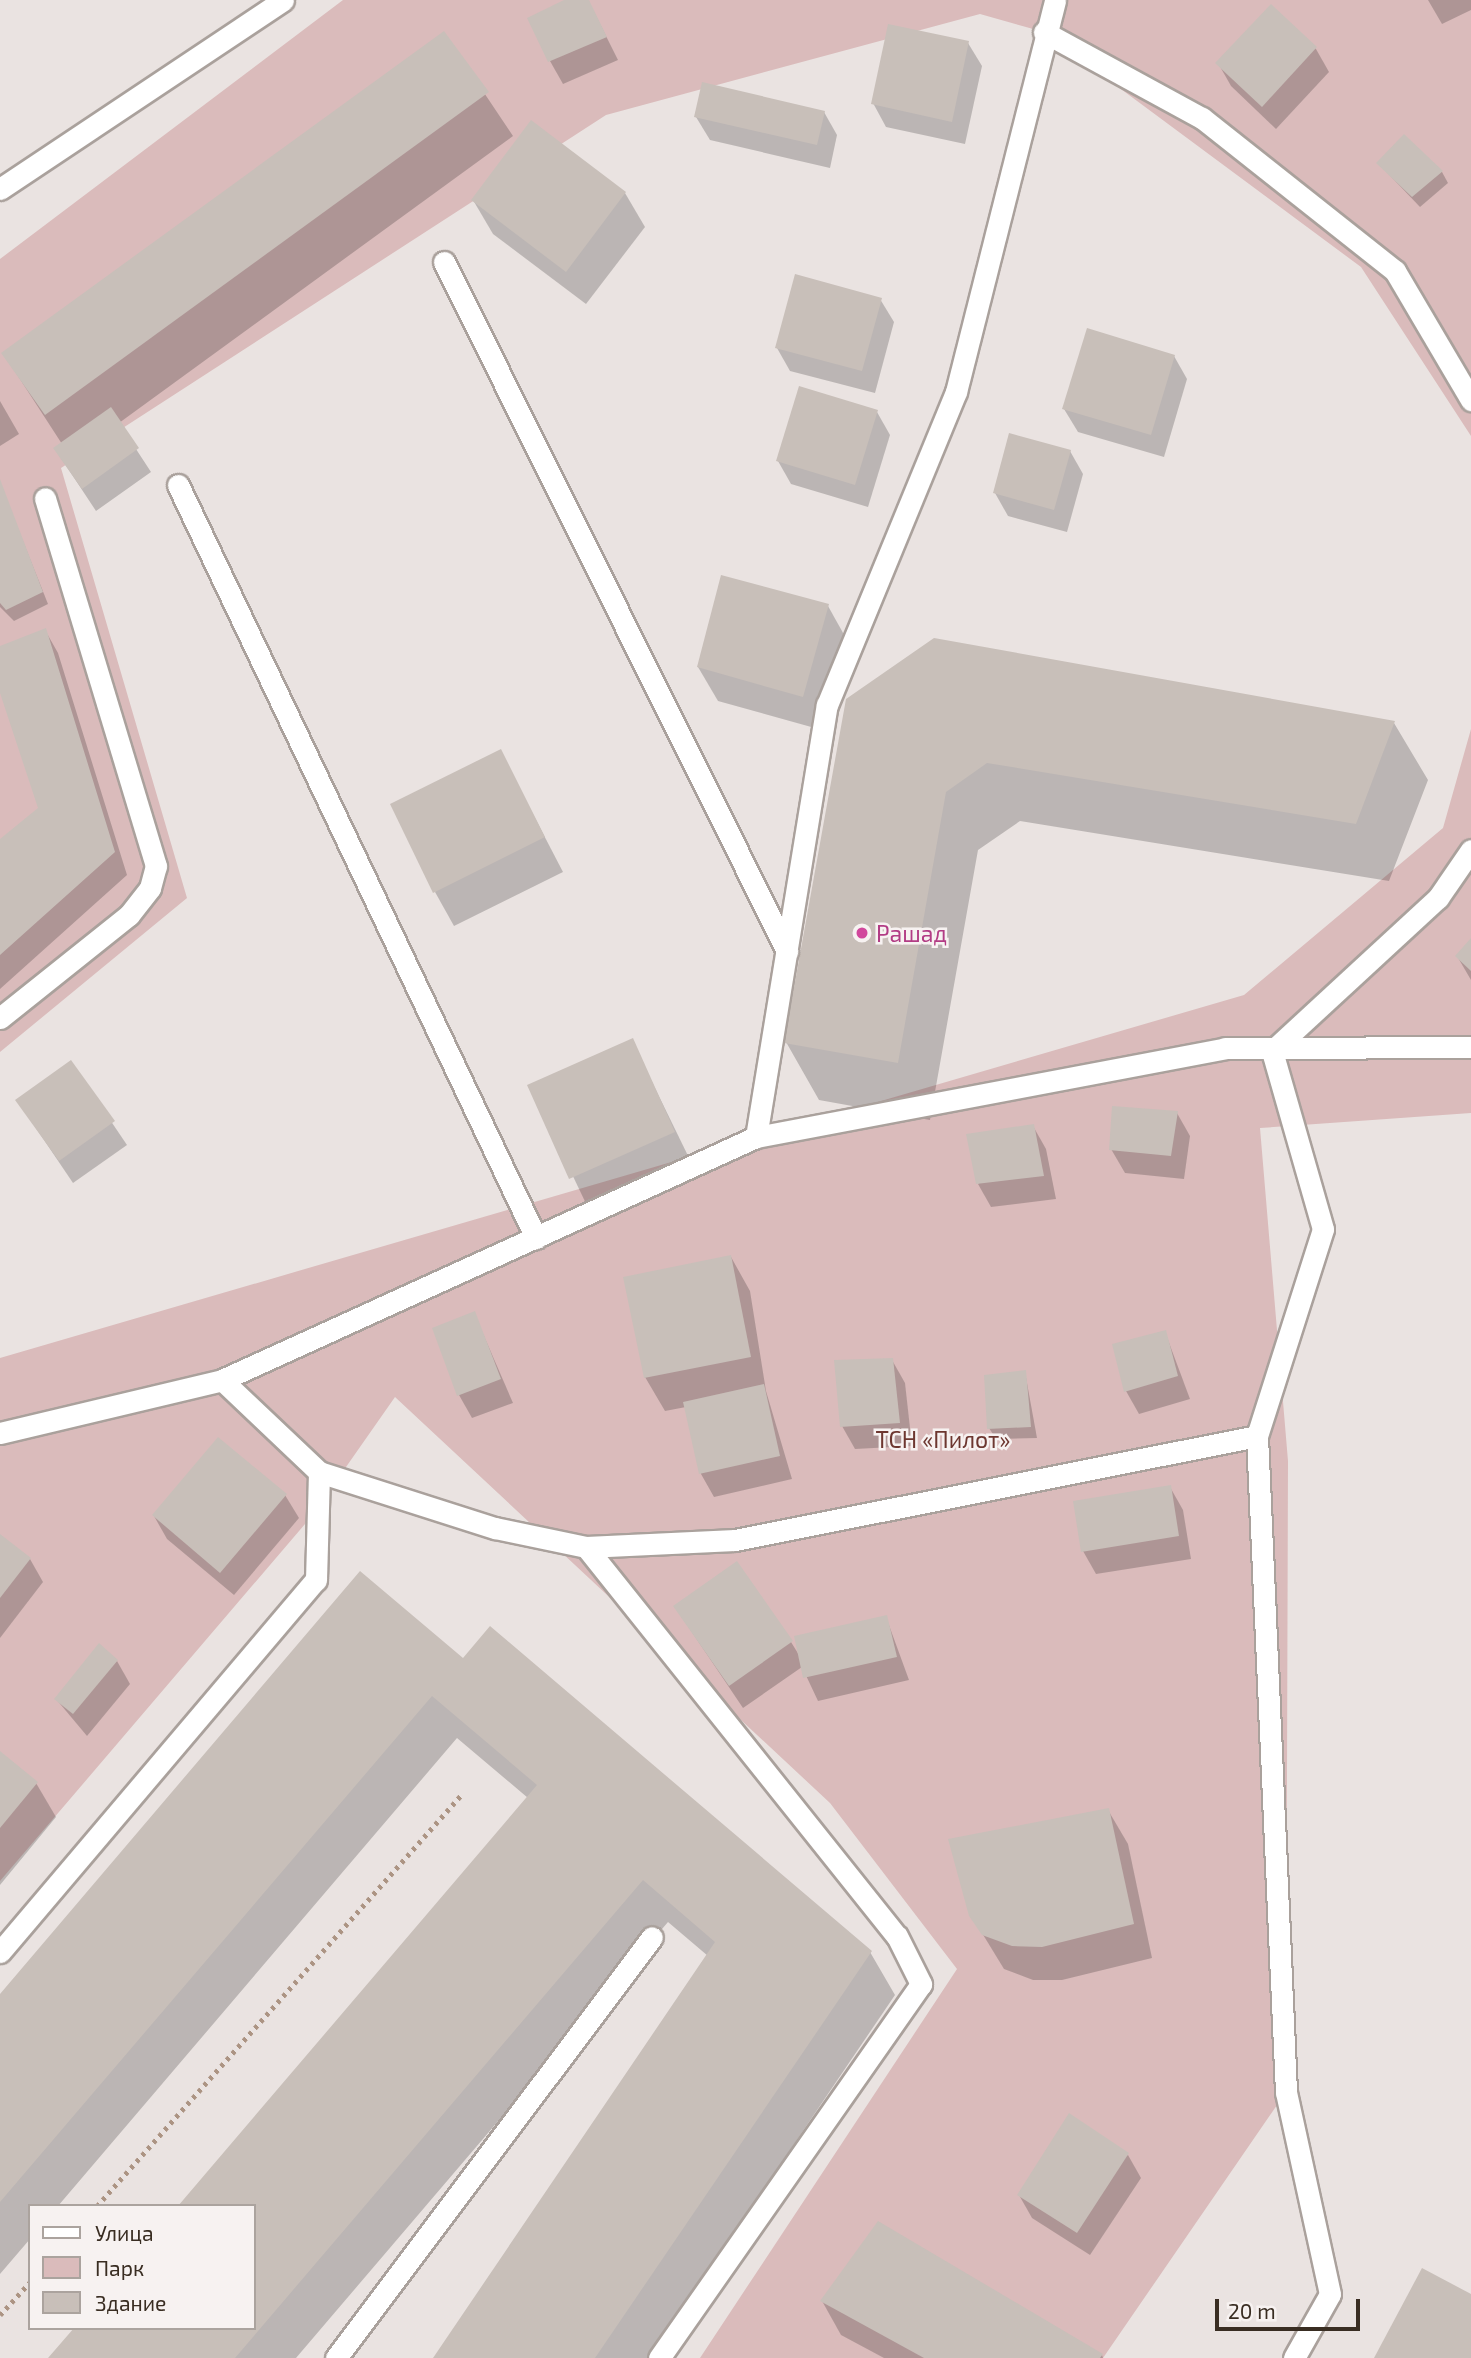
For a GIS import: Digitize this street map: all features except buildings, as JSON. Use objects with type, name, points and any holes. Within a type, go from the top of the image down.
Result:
[{"type":"street","points":[[0,189],[283,0]]},
{"type":"street","points":[[756,1138],[827,705],[956,391],[1044,32],[1055,0]]},
{"type":"street","points":[[1044,32],[1202,118],[1395,271],[1471,400]]},
{"type":"street","points":[[444,262],[787,951]]},
{"type":"street","points":[[178,485],[536,1238]]},
{"type":"street","points":[[0,1018],[129,915],[150,888],[156,866],[45,498]]},
{"type":"street","points":[[1272,1051],[1438,898],[1471,850]]},
{"type":"street","points":[[0,1433],[222,1380],[756,1138],[1225,1048],[1272,1051],[1471,1046]]},
{"type":"street","points":[[1272,1051],[1323,1229],[1257,1436],[1286,2092],[1330,2294],[1294,2358]]},
{"type":"street","points":[[222,1380],[319,1472],[495,1528],[586,1547],[735,1540],[1257,1436]]},
{"type":"street","points":[[0,1952],[316,1580],[319,1472]]},
{"type":"street","points":[[586,1547],[897,1936],[921,1984],[659,2358]]},
{"type":"street","points":[[336,2358],[652,1937]]},
{"type":"path","points":[[99,2204],[462,1794]]},
{"type":"path","points":[[0,2315],[28,2284]]},
{"type":"green space","points":[[343,0],[1471,0],[1471,436],[1361,267],[1044,32],[980,14],[606,115],[61,468],[187,898],[0,1052],[0,259]]},
{"type":"green space","name":"ТСН «Пилот»","points":[[1471,729],[1471,1113],[1260,1128],[1288,1461],[1286,2092],[1103,2358],[700,2358],[957,1969],[830,1803],[395,1397],[311,1517],[0,1881],[0,1358],[1244,995],[1443,828]]},
{"type":"place","name":"Рашад","points":[[862,933]]}]
